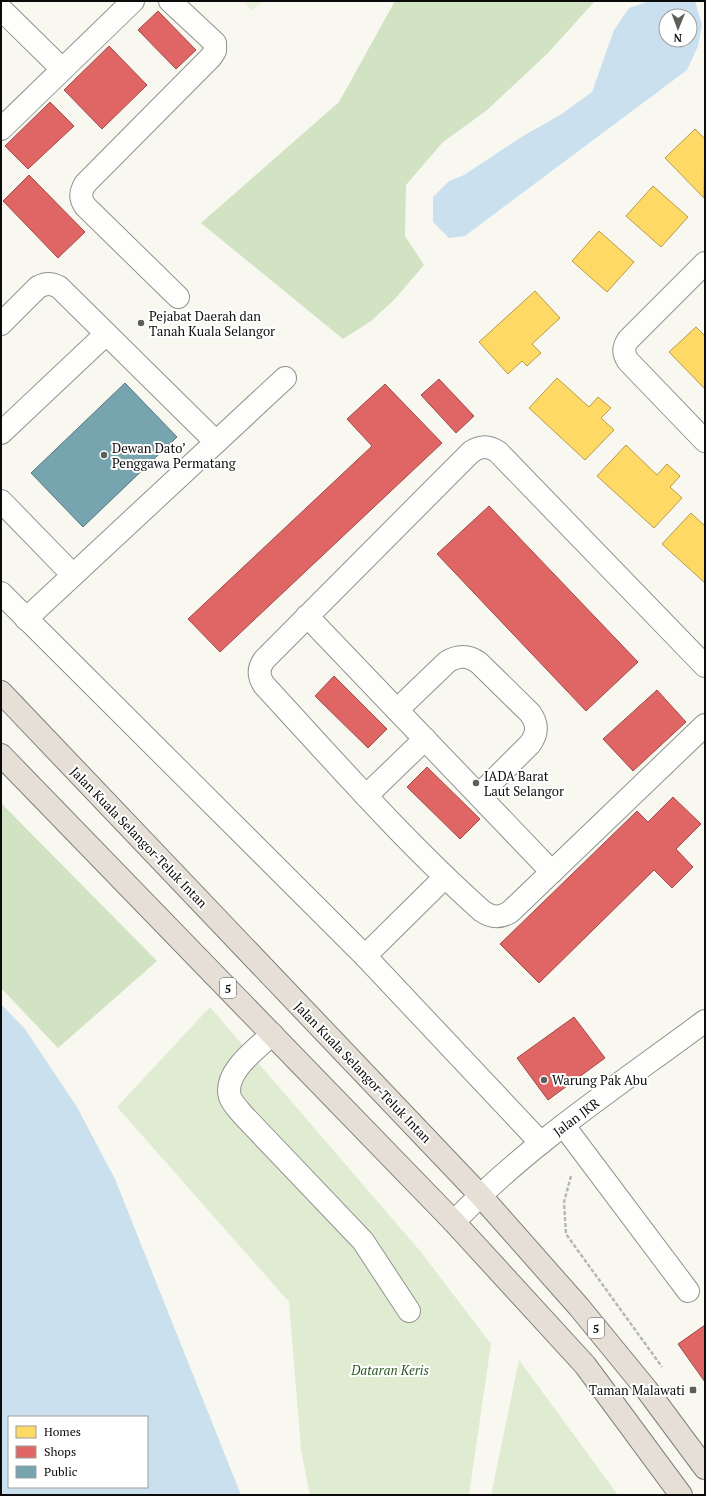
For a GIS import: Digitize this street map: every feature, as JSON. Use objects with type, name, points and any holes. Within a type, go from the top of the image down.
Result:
[{"type":"highway","name":"Jalan Kuala Selangor-Teluk Intan","points":[[1,692],[480,1195],[580,1307],[646,1390],[705,1468]]},
{"type":"highway","name":"5","points":[[1,755],[454,1222],[585,1365],[681,1495]]},
{"type":"street","points":[[1,129],[133,1]]},
{"type":"street","points":[[170,1],[215,43],[215,51],[211,57],[84,184],[80,199],[85,206],[178,298]]},
{"type":"street","points":[[1,9],[62,69]]},
{"type":"street","points":[[705,263],[628,340],[624,347],[624,354],[628,361],[705,441]]},
{"type":"street","points":[[1,324],[38,287],[45,283],[59,287],[216,442]]},
{"type":"street","points":[[1,433],[106,334]]},
{"type":"street","points":[[26,619],[284,378]]},
{"type":"street","points":[[705,666],[498,452],[492,448],[484,447],[477,448],[470,452],[307,616],[260,666],[260,680],[366,796],[444,877],[482,911],[496,917],[503,916],[510,912],[705,724]]},
{"type":"street","points":[[1,501],[74,574]]},
{"type":"street","points":[[1,593],[365,956],[541,1143]]},
{"type":"street","points":[[307,616],[552,872]]},
{"type":"street","points":[[397,710],[447,662],[463,656],[472,658],[479,663],[530,712],[535,720],[535,737],[530,744],[479,795]]},
{"type":"street","points":[[366,796],[425,739]]},
{"type":"street","points":[[365,956],[444,877]]},
{"type":"street","name":"Jalan JKR","points":[[454,1222],[480,1195],[541,1143],[705,1021]]},
{"type":"street","points":[[272,1034],[234,1071],[229,1082],[230,1097],[243,1115],[363,1241],[409,1311]]},
{"type":"street","points":[[564,1126],[688,1291]]},
{"type":"path","points":[[571,1174],[564,1202],[566,1234],[663,1369]]},
{"type":"green space","points":[[243,1],[263,1],[252,11]]},
{"type":"green space","points":[[395,1],[595,1],[548,53],[486,111],[443,142],[406,185],[405,236],[424,265],[394,300],[371,321],[343,339],[201,223],[339,102]]},
{"type":"green space","points":[[1,803],[157,961],[58,1048],[1,988]]},
{"type":"green space","name":"Dataran Keris","points":[[210,1007],[421,1252],[491,1344],[469,1495],[310,1495],[301,1450],[289,1302],[117,1107]]},
{"type":"green space","points":[[519,1360],[618,1495],[491,1495]]},
{"type":"water","points":[[650,1],[695,1],[697,8],[658,8],[658,48],[697,48],[687,70],[465,236],[449,238],[433,222],[433,197],[449,181],[464,175],[523,136],[560,115],[592,92],[614,30],[629,8]]},
{"type":"water","points":[[698,11],[702,25],[698,46]]},
{"type":"water","points":[[1,1004],[25,1029],[77,1107],[115,1179],[241,1495],[1,1495]]},
{"type":"building: Homes","points":[[695,129],[705,139],[704,198],[665,158]]},
{"type":"building: Homes","points":[[653,186],[688,217],[661,247],[626,216]]},
{"type":"building: Homes","points":[[599,231],[634,262],[607,292],[572,261]]},
{"type":"building: Homes","points":[[535,291],[560,318],[532,344],[541,353],[527,366],[522,361],[508,374],[479,342]]},
{"type":"building: Homes","points":[[696,327],[705,336],[705,389],[669,352]]},
{"type":"building: Homes","points":[[557,378],[589,407],[598,397],[611,408],[601,418],[614,430],[585,460],[529,408]]},
{"type":"building: Homes","points":[[626,445],[657,475],[667,464],[680,476],[670,487],[682,498],[654,528],[597,476]]},
{"type":"building: Homes","points":[[691,513],[705,526],[705,583],[662,544]]},
{"type":"building: Shops","points":[[158,11],[196,50],[176,69],[138,30]]},
{"type":"building: Shops","points":[[109,46],[147,85],[102,129],[64,90]]},
{"type":"building: Shops","points":[[50,102],[74,126],[28,169],[5,146]]},
{"type":"building: Shops","points":[[29,175],[85,232],[58,258],[3,201]]},
{"type":"building: Shops","points":[[439,379],[474,416],[456,433],[421,395]]},
{"type":"building: Shops","points":[[385,384],[442,443],[220,652],[188,619],[372,446],[347,419]]},
{"type":"building: Shops","points":[[489,506],[638,662],[586,711],[437,554]]},
{"type":"building: Shops","points":[[334,676],[387,729],[368,748],[315,696]]},
{"type":"building: Shops","points":[[657,690],[686,722],[633,771],[603,739]]},
{"type":"building: Shops","points":[[427,767],[480,819],[460,839],[407,787]]},
{"type":"building: Shops","points":[[673,797],[701,824],[676,849],[693,867],[672,888],[654,870],[539,983],[500,944],[637,811],[648,822]]},
{"type":"building: Shops","points":[[574,1017],[605,1058],[548,1100],[517,1058]]},
{"type":"building: Shops","points":[[705,1325],[705,1382],[678,1344]]},
{"type":"building: Public","name":"Dewan Dato’ Penggawa Permatang","points":[[125,383],[177,437],[83,527],[31,473]]},
{"type":"place","name":"Pejabat Daerah dan Tanah Kuala Selangor","points":[[141,323]]},
{"type":"place","name":"Dewan Dato’ Penggawa Permatang","points":[[104,455]]},
{"type":"place","name":"IADA Barat Laut Selangor","points":[[476,783]]},
{"type":"place","name":"Warung Pak Abu","points":[[544,1080]]},
{"type":"place","name":"Taman Malawati","points":[[693,1390]]}]
